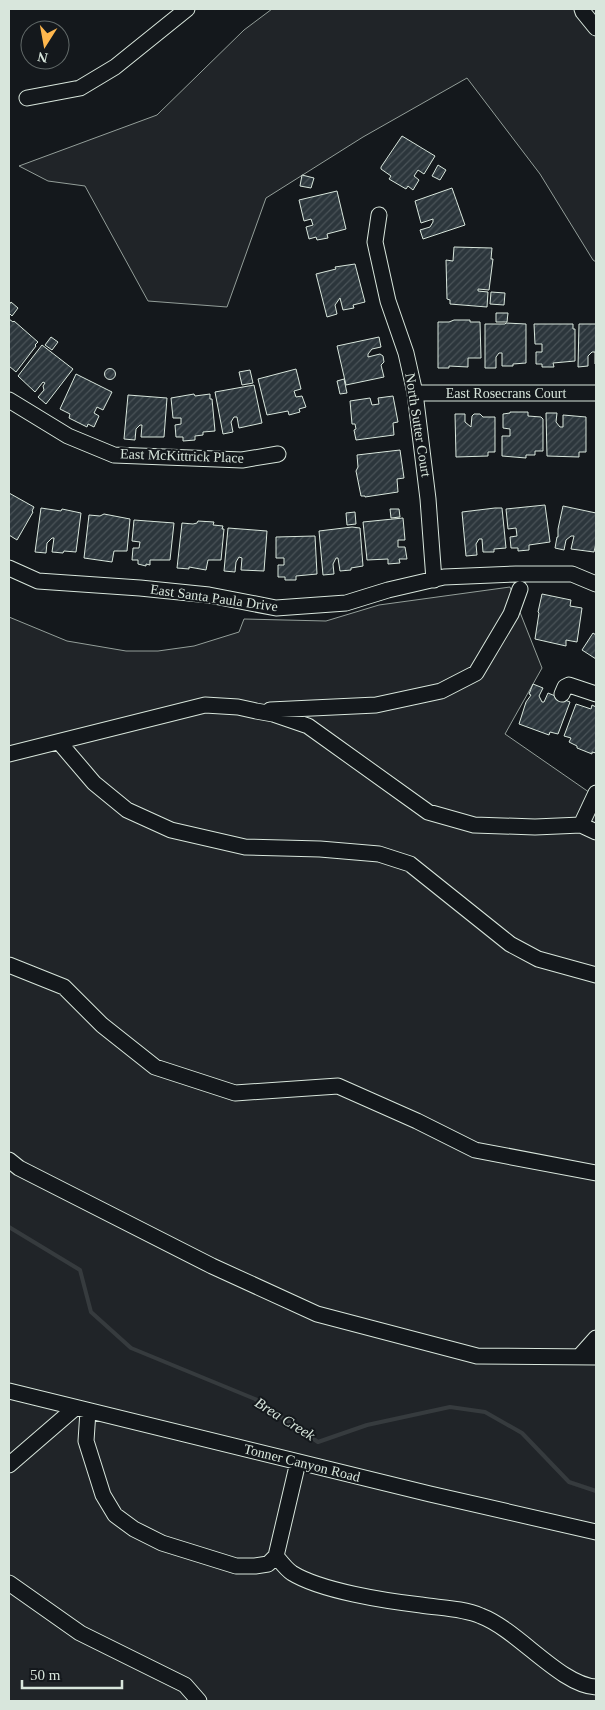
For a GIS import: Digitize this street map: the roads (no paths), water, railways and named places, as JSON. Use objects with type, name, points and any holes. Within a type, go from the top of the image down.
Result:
[{"type":"street","points":[[28,98],[80,88],[115,66],[187,9]]},
{"type":"street","points":[[582,9],[596,28]]},
{"type":"street","name":"North Sutter Court","points":[[379,215],[375,242],[388,301],[406,353],[415,393],[428,499],[434,580]]},
{"type":"street","name":"East Rosecrans Court","points":[[415,393],[596,393]]},
{"type":"street","name":"East McKittrick Place","points":[[9,400],[68,436],[114,455],[242,460],[278,454]]},
{"type":"street","name":"East Santa Paula Drive","points":[[9,568],[38,581],[210,595],[276,608],[346,604],[388,590],[444,577],[572,574],[596,584]]},
{"type":"street","points":[[256,711],[376,705],[441,691],[476,673],[512,614],[520,589]]},
{"type":"street","points":[[562,694],[565,687],[569,685],[596,694]]},
{"type":"street","points":[[9,754],[206,705],[238,707],[274,714],[308,726],[428,812],[474,825],[581,826],[596,832]]},
{"type":"street","points":[[59,742],[94,782],[127,810],[171,830],[245,847],[320,849],[380,854],[410,864],[510,944],[538,960],[596,975]]},
{"type":"street","points":[[581,826],[596,792]]},
{"type":"street","points":[[9,965],[64,987],[102,1026],[155,1067],[235,1093],[338,1086],[417,1121],[475,1150],[596,1173]]},
{"type":"street","points":[[9,1160],[19,1168],[212,1266],[317,1314],[477,1356],[596,1357]]},
{"type":"street","points":[[580,1356],[596,1338]]},
{"type":"street","name":"Tonner Canyon Road","points":[[9,1391],[298,1462],[596,1532]]},
{"type":"street","points":[[9,1465],[81,1409],[86,1442],[103,1495],[116,1515],[134,1529],[162,1543],[236,1566],[255,1566],[268,1564],[276,1556],[298,1462]]},
{"type":"street","points":[[276,1556],[290,1572],[309,1581],[356,1594],[459,1610],[481,1616],[506,1629],[563,1674],[587,1687],[596,1687]]},
{"type":"street","points":[[9,1583],[80,1632],[185,1685],[199,1701]]},
{"type":"waterway","name":"Brea Creek","points":[[9,1227],[80,1270],[91,1312],[131,1348],[255,1399],[318,1442],[367,1425],[450,1407],[485,1412],[522,1433],[569,1482],[596,1491]]}]
